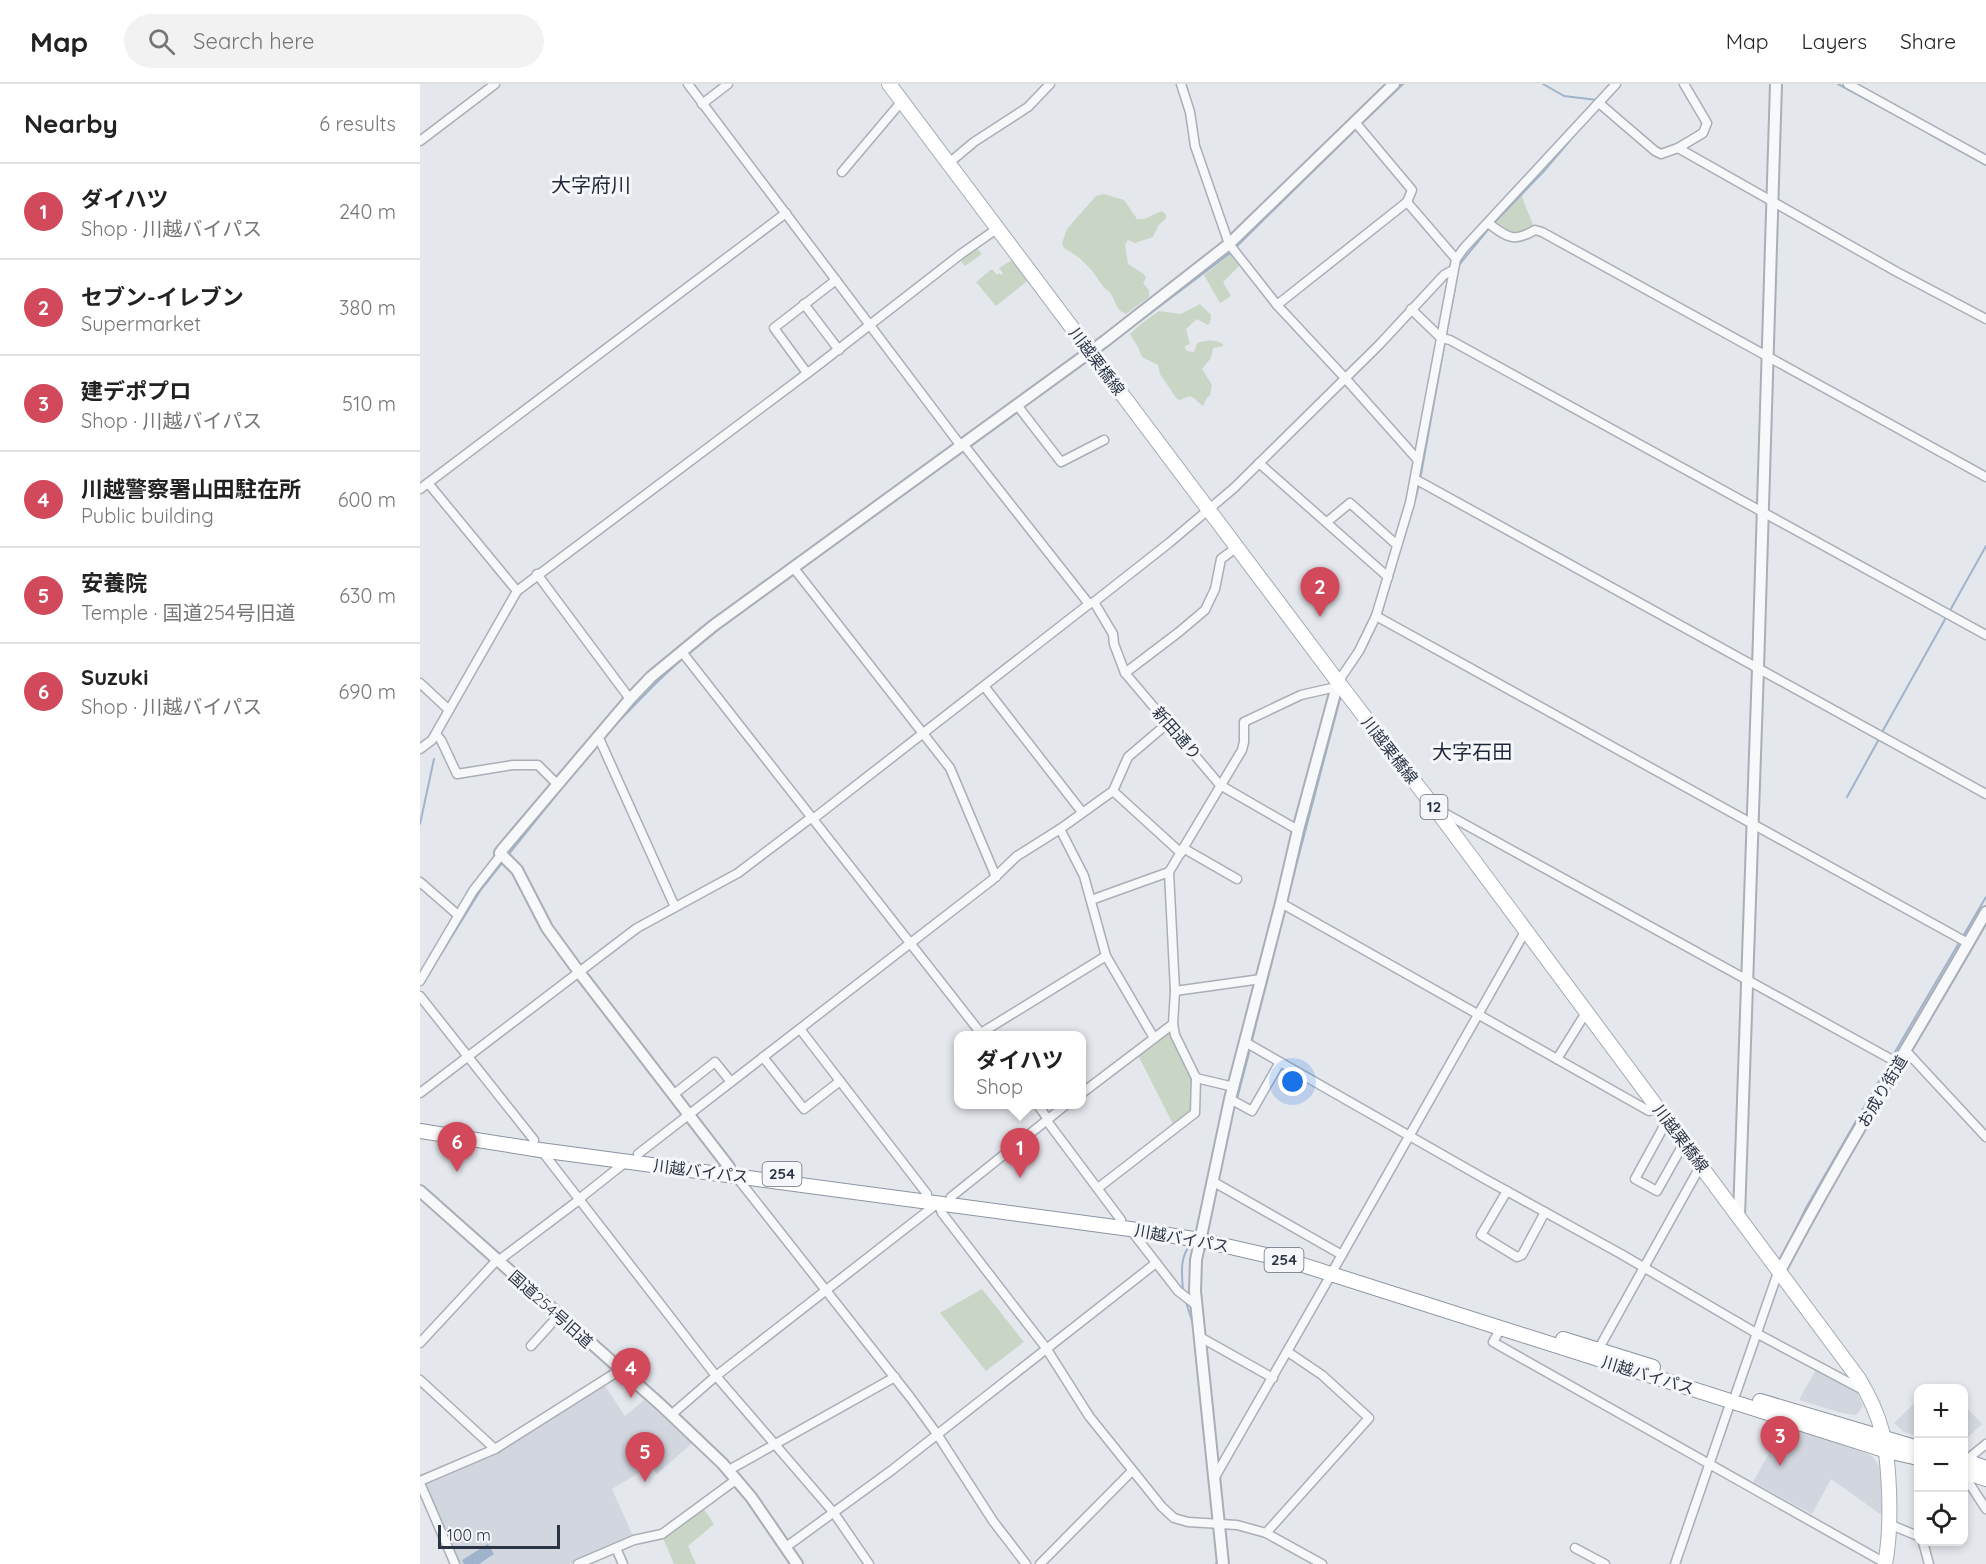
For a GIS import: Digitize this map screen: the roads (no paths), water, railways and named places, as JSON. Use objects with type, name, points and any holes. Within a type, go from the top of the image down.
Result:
[{"type":"main road","name":"川越栗橋線","points":[[889,84],[1209,510],[1337,685],[1434,807],[1587,1011],[1850,1366],[1875,1409],[1886,1445],[1891,1525],[1885,1563]]},
{"type":"main road","name":"川越バイパス","points":[[420,1121],[537,1145]]},
{"type":"main road","name":"川越バイパス","points":[[420,1131],[732,1171],[1201,1236],[1257,1252],[1336,1265],[1598,1350],[1733,1397]]},
{"type":"main road","name":"川越バイパス","points":[[732,1171],[927,1194],[944,1200]]},
{"type":"main road","name":"川越バイパス","points":[[1336,1265],[1501,1328],[1733,1397],[1886,1445],[1914,1456]]},
{"type":"main road","name":"川越バイパス","points":[[1886,1445],[1914,1448]]},
{"type":"main road","points":[[1968,1467],[1986,1468]]},
{"type":"main road","points":[[1968,1469],[1986,1479]]},
{"type":"street","points":[[420,141],[495,84]]},
{"type":"street","name":"新田通り","points":[[688,84],[962,445],[1092,603],[1113,634],[1116,650],[1125,673],[1221,784],[1298,830]]},
{"type":"street","points":[[702,104],[728,84]]},
{"type":"street","points":[[949,163],[974,142],[1028,107],[1050,84]]},
{"type":"street","points":[[1181,84],[1190,112],[1195,146],[1229,244],[1277,305],[1417,459]]},
{"type":"street","points":[[420,981],[473,891],[501,855],[503,847],[651,677],[713,626],[1089,352],[1229,244],[1394,84]]},
{"type":"street","points":[[1222,1564],[1220,1522],[1194,1274],[1230,1099],[1298,830],[1337,685],[1359,651],[1376,616],[1397,545],[1415,479],[1456,259],[1617,84]]},
{"type":"street","points":[[1599,103],[1661,154],[1678,148],[1703,133],[1707,123],[1684,84]]},
{"type":"street","points":[[1739,1216],[1776,84]]},
{"type":"street","points":[[1848,84],[1986,160]]},
{"type":"street","points":[[842,172],[902,101]]},
{"type":"street","points":[[1277,305],[1407,202],[1410,197],[1412,190],[1355,122]]},
{"type":"street","points":[[1678,148],[1897,272],[1986,319]]},
{"type":"street","points":[[1407,202],[1456,259]]},
{"type":"street","points":[[517,591],[424,486],[786,213]]},
{"type":"street","points":[[1488,223],[1507,237],[1525,236],[1535,230],[1542,232],[1986,477]]},
{"type":"street","points":[[420,749],[436,734],[517,591],[998,228]]},
{"type":"street","points":[[420,1093],[637,928],[738,873],[813,818],[1209,510],[1378,345],[1444,275],[1453,270]]},
{"type":"street","points":[[807,373],[774,328],[836,280]]},
{"type":"street","points":[[804,304],[839,350]]},
{"type":"street","points":[[1411,309],[1441,338],[1450,340],[1986,635]]},
{"type":"street","points":[[1017,405],[1061,462],[1104,440]]},
{"type":"street","points":[[1259,463],[1388,577]]},
{"type":"street","points":[[1415,479],[1986,794]]},
{"type":"street","points":[[1327,522],[1350,503],[1397,545]]},
{"type":"street","points":[[1125,673],[1204,610],[1215,589],[1221,559],[1236,547]]},
{"type":"street","points":[[793,567],[950,768],[996,877]]},
{"type":"street","points":[[537,574],[630,699]]},
{"type":"street","points":[[1376,616],[1968,943]]},
{"type":"street","points":[[682,652],[980,1031]]},
{"type":"street","points":[[420,683],[449,710]]},
{"type":"street","points":[[1098,1188],[1192,1118],[1195,1113],[1196,1078],[1175,1035],[1173,1024],[1174,991],[1169,872],[1242,750],[1244,722],[1301,695],[1337,685]]},
{"type":"street","points":[[984,686],[1082,812]]},
{"type":"street","points":[[420,1343],[498,1261],[996,877],[1017,856],[1113,791],[1128,757],[1168,723]]},
{"type":"street","points":[[436,734],[457,774],[513,765],[538,765],[556,784]]},
{"type":"street","points":[[598,736],[675,907]]},
{"type":"street","points":[[1113,791],[1182,851],[1237,879]]},
{"type":"street","points":[[1434,807],[1898,1063]]},
{"type":"street","points":[[1060,829],[1078,861],[1106,956],[1154,1038]]},
{"type":"street","points":[[501,855],[517,870],[547,928],[579,972],[895,1377],[937,1434],[993,1521],[1026,1564]]},
{"type":"street","points":[[1091,900],[1169,872]]},
{"type":"street","points":[[420,882],[458,915]]},
{"type":"street","points":[[1281,903],[1649,1111],[1656,1105]]},
{"type":"street","name":"お成り街道","points":[[1780,1271],[1813,1208],[1986,912]]},
{"type":"street","points":[[1215,1477],[1526,930]]},
{"type":"street","points":[[987,1031],[1106,956]]},
{"type":"street","points":[[1174,991],[1261,979]]},
{"type":"street","points":[[420,996],[716,1376],[834,1513],[868,1564]]},
{"type":"street","points":[[1557,1059],[1587,1011]]},
{"type":"street","points":[[1086,1091],[1173,1024]]},
{"type":"street","points":[[800,1029],[927,1194]]},
{"type":"street","points":[[1245,1042],[1756,1333],[1866,1391]]},
{"type":"street","points":[[1906,1051],[1986,1137]]},
{"type":"street","points":[[763,1057],[804,1109],[840,1081]]},
{"type":"street","points":[[673,1095],[715,1062],[731,1082]]},
{"type":"street","points":[[1230,1099],[1252,1111],[1280,1062]]},
{"type":"street","points":[[1196,1078],[1234,1087]]},
{"type":"street","points":[[1040,1109],[1178,1291],[1196,1305]]},
{"type":"street","points":[[671,1415],[716,1376],[1061,1109]]},
{"type":"street","points":[[1670,1123],[1663,1128],[1635,1179],[1657,1191],[1680,1149],[1686,1145]]},
{"type":"street","points":[[1598,1350],[1701,1165]]},
{"type":"street","points":[[1212,1181],[1336,1265]]},
{"type":"street","name":"国道254号旧道","points":[[420,1191],[671,1415],[729,1470],[798,1564]]},
{"type":"street","points":[[1507,1191],[1481,1235],[1517,1257],[1522,1256],[1545,1212]]},
{"type":"street","points":[[944,1200],[942,1212],[1046,1348],[1089,1416],[1162,1507],[1174,1518],[1188,1522],[1220,1522],[1266,1533],[1322,1564]]},
{"type":"street","points":[[786,1547],[937,1434],[1156,1263]]},
{"type":"street","points":[[1675,1564],[1780,1271]]},
{"type":"street","points":[[531,1346],[559,1315]]},
{"type":"street","points":[[1501,1328],[1493,1342],[1885,1563]]},
{"type":"street","points":[[1200,1337],[1273,1378]]},
{"type":"street","points":[[1266,1533],[1369,1418],[1322,1375],[1288,1352]]},
{"type":"street","points":[[455,1564],[420,1482],[495,1449],[620,1370]]},
{"type":"street","points":[[729,1470],[895,1377]]},
{"type":"street","points":[[420,1380],[495,1449]]},
{"type":"street","points":[[1968,1463],[1986,1444]]},
{"type":"street","points":[[1040,1564],[1132,1471]]},
{"type":"street","points":[[1968,1475],[1986,1509]]},
{"type":"street","points":[[578,1564],[634,1540],[662,1534],[737,1479]]},
{"type":"street","points":[[1891,1525],[1914,1534]]},
{"type":"street","points":[[1924,1546],[1929,1564]]},
{"type":"street","points":[[616,1548],[623,1564]]},
{"type":"street","points":[[1575,1548],[1605,1564]]},
{"type":"water","points":[[488,1544],[494,1554],[479,1564],[464,1564],[462,1560]]},
{"type":"waterway","points":[[1361,124],[1403,84]]},
{"type":"waterway","points":[[1543,84],[1564,96],[1597,100]]},
{"type":"waterway","points":[[1838,84],[1918,127]]},
{"type":"waterway","points":[[1603,104],[1611,95]]},
{"type":"waterway","points":[[1099,352],[1229,254],[1357,128]]},
{"type":"waterway","points":[[1494,223],[1544,171],[1577,132]]},
{"type":"waterway","points":[[1928,133],[1986,165]]},
{"type":"waterway","points":[[1459,265],[1490,227]]},
{"type":"waterway","points":[[1446,335],[1455,288]]},
{"type":"waterway","points":[[1420,480],[1445,341]]},
{"type":"waterway","points":[[1024,407],[1089,360]]},
{"type":"waterway","points":[[817,557],[1019,411]]},
{"type":"waterway","points":[[1415,500],[1419,485]]},
{"type":"waterway","points":[[1381,615],[1407,526]]},
{"type":"waterway","points":[[1881,734],[1986,546]]},
{"type":"waterway","points":[[688,654],[730,620]]},
{"type":"waterway","points":[[615,725],[683,658]]},
{"type":"waterway","points":[[1286,904],[1341,695]]},
{"type":"waterway","points":[[1847,797],[1879,739]]},
{"type":"waterway","points":[[420,824],[434,759]]},
{"type":"waterway","points":[[508,855],[557,794]]},
{"type":"waterway","points":[[441,954],[480,891],[503,862]]},
{"type":"waterway","points":[[1892,1057],[1986,897]]},
{"type":"waterway","points":[[1251,1044],[1285,910]]},
{"type":"waterway","points":[[1237,1099],[1250,1049]]},
{"type":"waterway","points":[[1786,1249],[1806,1208],[1890,1062]]},
{"type":"waterway","points":[[1231,1119],[1235,1104]]},
{"type":"waterway","points":[[1183,1291],[1183,1260],[1191,1245]]},
{"type":"waterway","points":[[1186,1302],[1193,1324],[1197,1358]]},
{"type":"waterway","points":[[1730,1397],[1734,1386]]},
{"type":"waterway","points":[[1216,1564],[1218,1558]]},
{"type":"place","name":"セブン-イレブン","points":[[1320,617]]},
{"type":"place","name":"Suzuki","points":[[457,1172]]},
{"type":"place","name":"ダイハツ","points":[[1020,1178]]},
{"type":"place","name":"川越警察署山田駐在所","points":[[631,1398]]},
{"type":"place","name":"建デポプロ","points":[[1780,1466]]},
{"type":"place","name":"安養院","points":[[645,1482]]},
{"type":"district","name":"大字府川","points":[[591,185]]},
{"type":"district","name":"大字石田","points":[[1472,752]]}]
